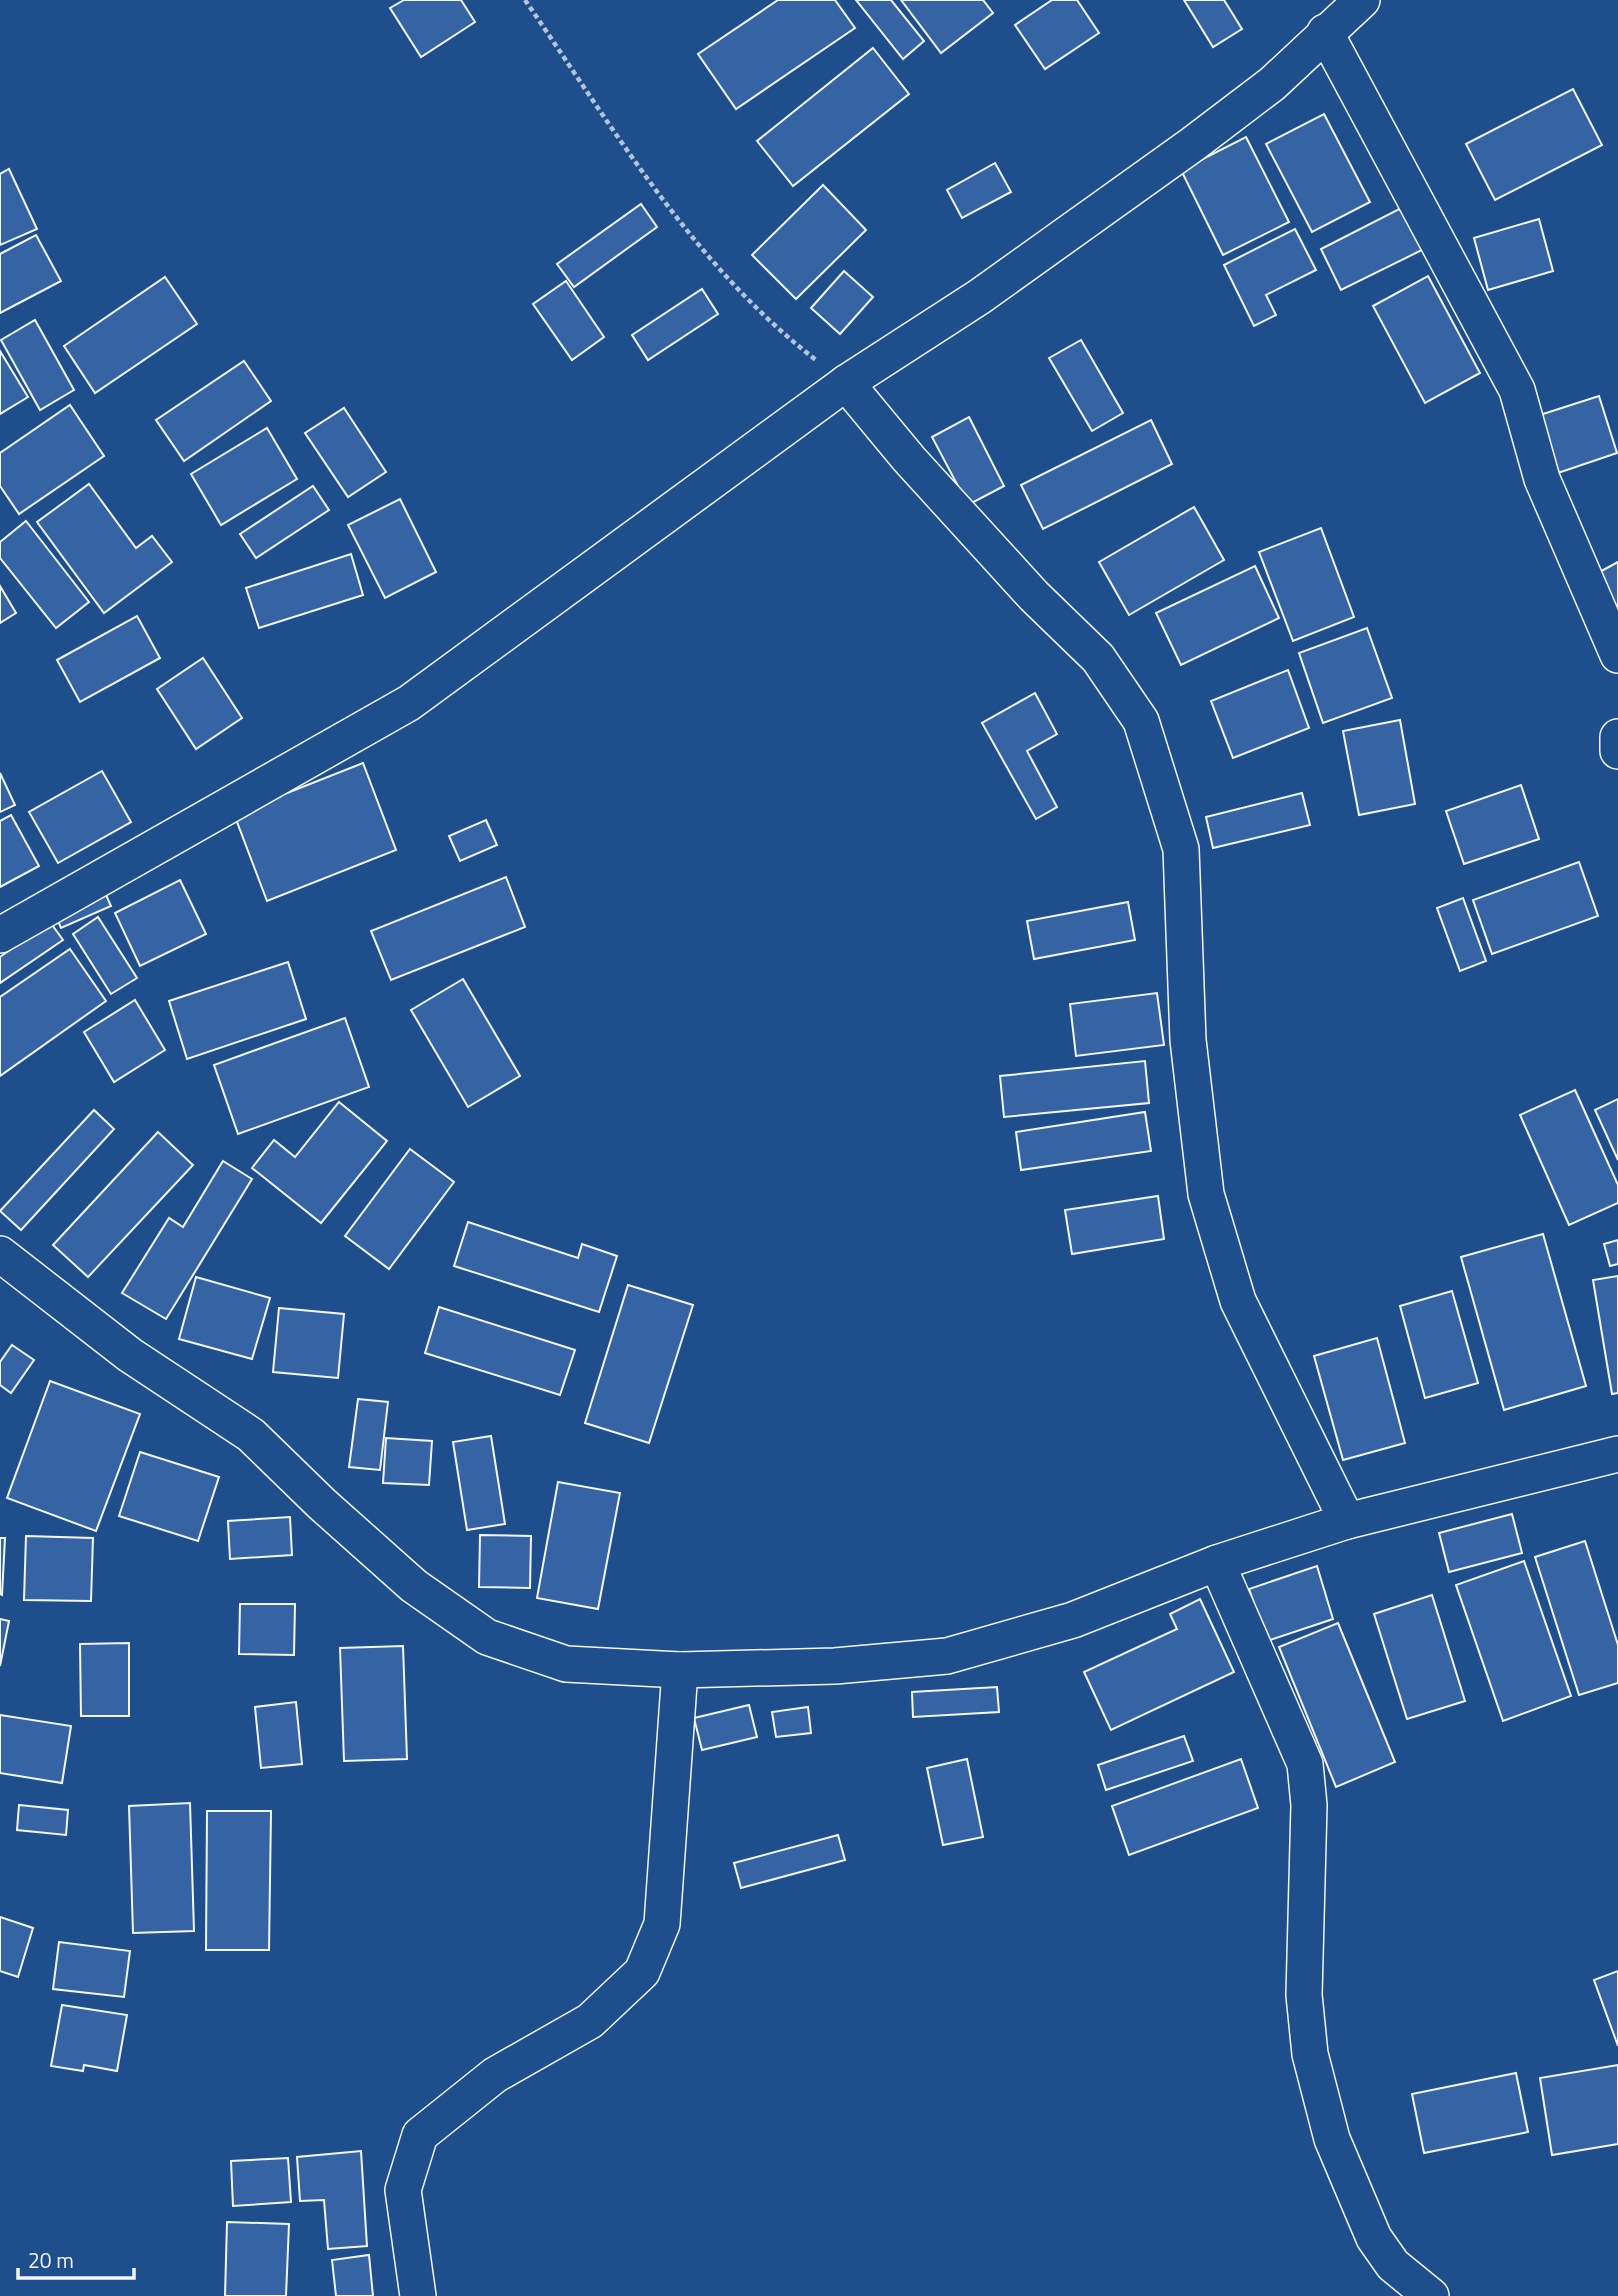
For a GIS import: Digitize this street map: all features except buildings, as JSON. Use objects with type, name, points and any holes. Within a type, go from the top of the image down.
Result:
[{"type":"street","points":[[0,935],[409,703],[846,383],[979,297],[1193,144],[1272,84],[1362,0]]},
{"type":"street","points":[[1325,32],[1517,390],[1542,479],[1618,654]]},
{"type":"street","points":[[846,383],[909,458],[1034,596],[1098,657],[1142,721],[1181,849],[1188,1040],[1206,1194],[1238,1301],[1347,1521]]},
{"type":"street","points":[[1618,737],[1618,751]]},
{"type":"street","points":[[0,1254],[130,1355],[251,1436],[414,1586],[487,1637],[566,1664],[680,1670],[835,1666],[947,1656],[1073,1620],[1217,1563],[1347,1521],[1618,1454]]},
{"type":"street","points":[[1217,1563],[1305,1764],[1309,1805],[1304,1995],[1310,2054],[1332,2139],[1374,2238],[1393,2265],[1430,2296]]},
{"type":"street","points":[[418,2296],[403,2190],[420,2135],[495,2075],[590,2021],[642,1972],[662,1924],[680,1670]]},
{"type":"path","points":[[525,0],[677,221],[784,335],[846,383]]}]
